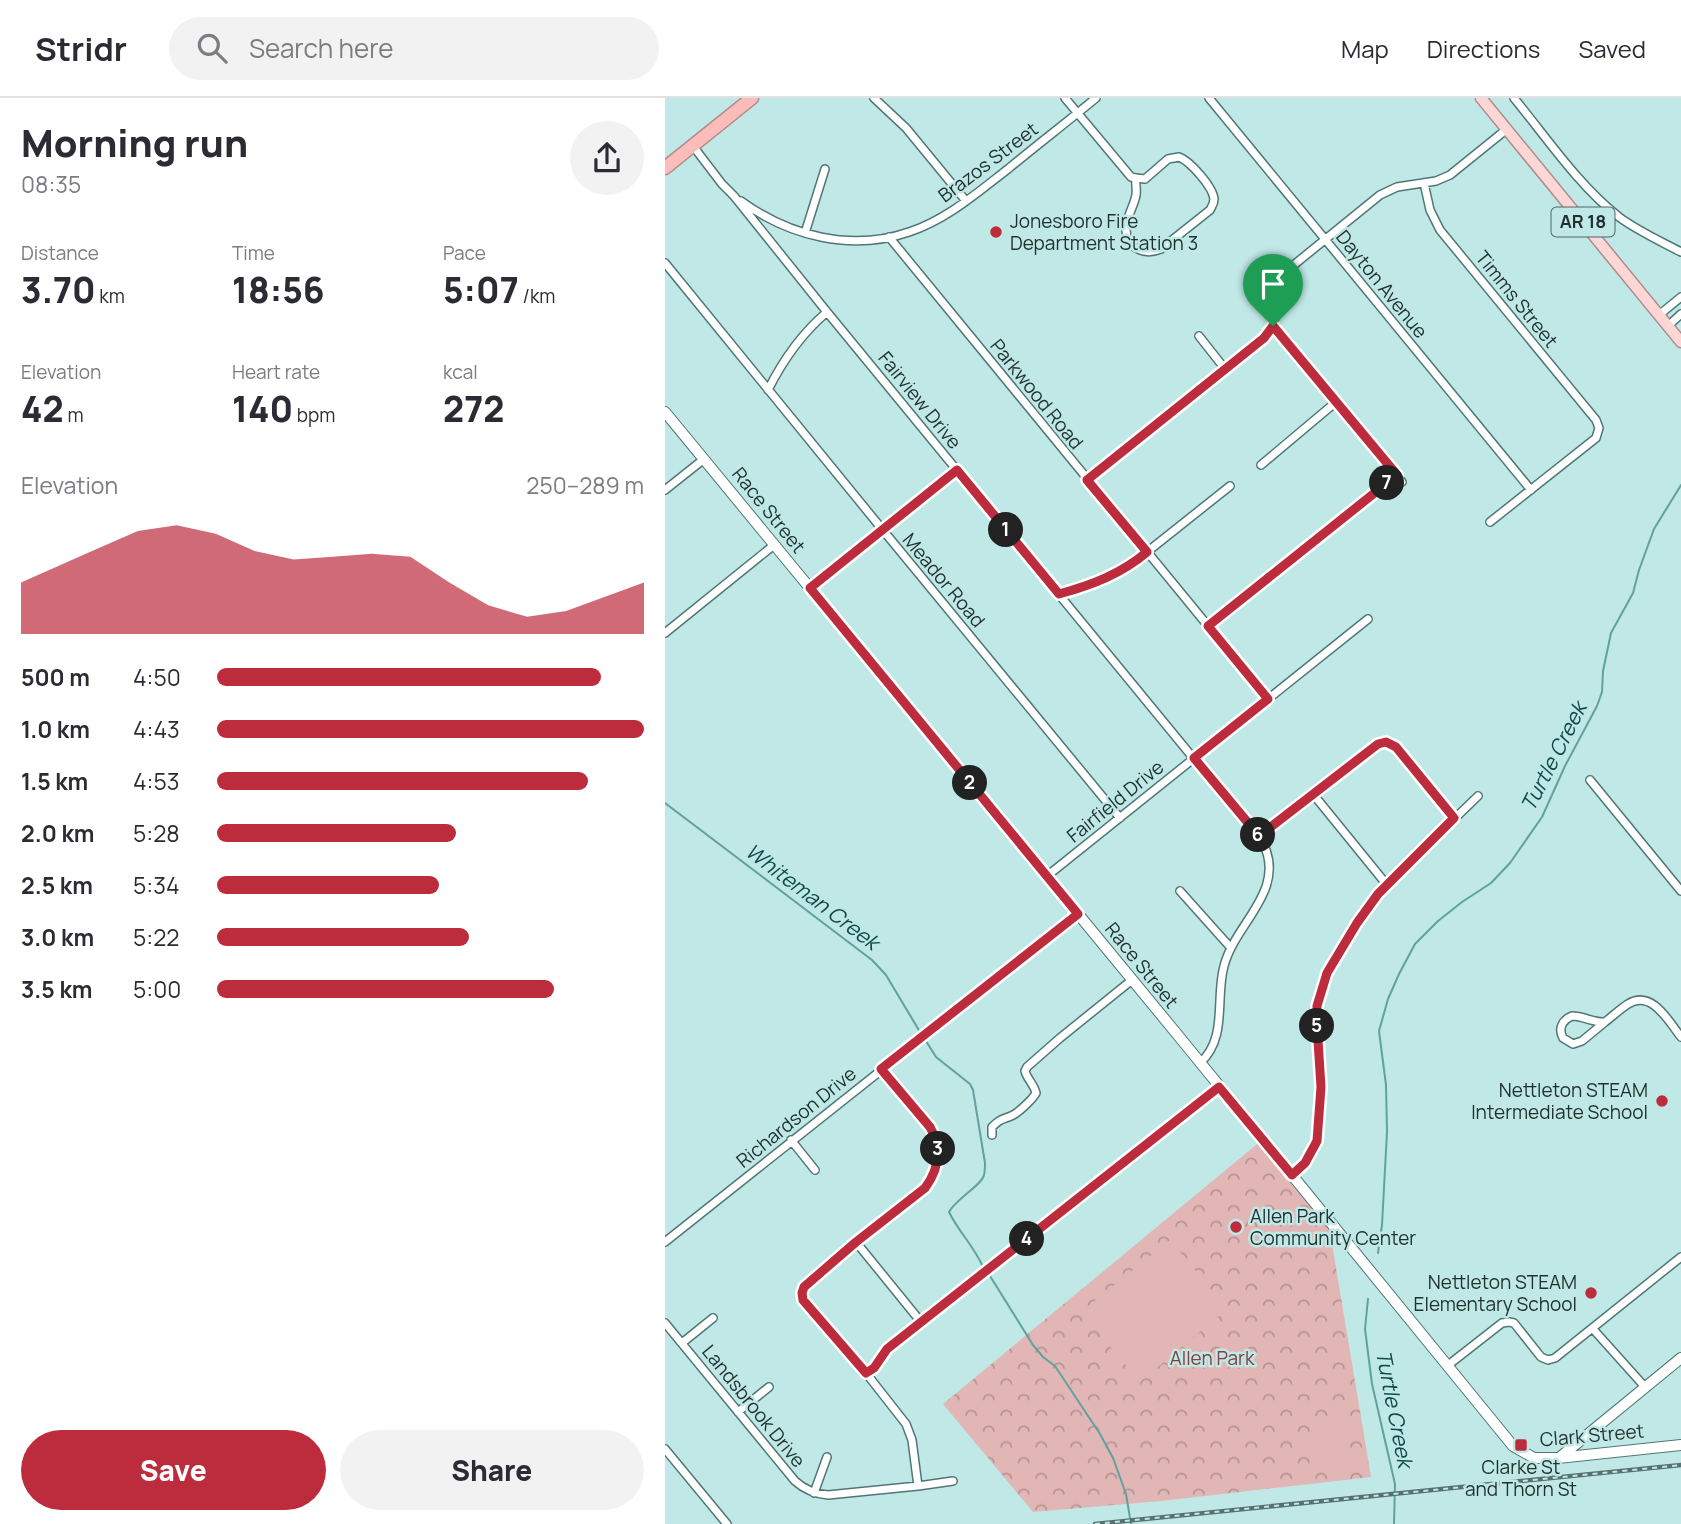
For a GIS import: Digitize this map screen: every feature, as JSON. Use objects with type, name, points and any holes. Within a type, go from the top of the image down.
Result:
[{"type":"highway","points":[[665,168],[752,98]]},
{"type":"main road","name":"AR 18","points":[[1481,98],[1681,342]]},
{"type":"street","points":[[874,98],[906,128],[966,201]]},
{"type":"street","points":[[1065,98],[1131,177],[1145,179],[1168,159],[1179,157],[1189,163],[1211,190],[1213,203],[1210,210],[1161,249],[1142,252],[1131,244],[1126,229],[1136,193],[1136,178]]},
{"type":"street","name":"Brazos Street","points":[[734,197],[782,226],[805,233],[844,240],[889,237],[917,229],[952,211],[1096,98]]},
{"type":"street","name":"Dayton Avenue","points":[[1209,98],[1531,490]]},
{"type":"street","points":[[1514,98],[1590,191],[1619,217],[1643,233],[1681,252]]},
{"type":"street","points":[[1087,480],[1264,338],[1273,326],[1281,288],[1290,268],[1380,195],[1397,187],[1450,176],[1507,129]]},
{"type":"street","name":"Fairview Drive","points":[[693,146],[1259,836]]},
{"type":"street","points":[[805,233],[825,169]]},
{"type":"street","name":"Timms Street","points":[[1424,183],[1430,211],[1440,230],[1596,420],[1599,428],[1596,438],[1531,490]]},
{"type":"street","name":"Parkwood Road","points":[[889,237],[1268,699]]},
{"type":"street","name":"Meador Road","points":[[665,262],[1120,818]]},
{"type":"street","points":[[1659,315],[1681,297]]},
{"type":"street","points":[[768,390],[802,336],[827,312]]},
{"type":"street","points":[[1668,326],[1681,314]]},
{"type":"street","points":[[1208,626],[1399,479],[1273,326]]},
{"type":"street","points":[[1199,336],[1225,369]]},
{"type":"street","points":[[1261,465],[1336,402]]},
{"type":"street","name":"Race Street","points":[[665,412],[1511,1444]]},
{"type":"street","points":[[665,490],[704,459]]},
{"type":"street","points":[[810,588],[957,470]]},
{"type":"street","points":[[1059,594],[1103,580],[1120,571],[1230,486]]},
{"type":"street","points":[[1490,522],[1531,490]]},
{"type":"street","points":[[665,633],[774,545]]},
{"type":"street","name":"Fairfield Drive","points":[[1047,876],[1368,619]]},
{"type":"street","points":[[1200,1063],[1216,1040],[1223,966],[1269,883],[1268,852],[1259,836],[1378,744],[1386,742],[1396,747],[1454,818]]},
{"type":"street","points":[[1590,780],[1681,891]]},
{"type":"street","points":[[1313,794],[1387,885]]},
{"type":"street","points":[[1292,1175],[1305,1163],[1317,1141],[1321,1087],[1317,1025],[1319,995],[1327,973],[1357,923],[1387,885],[1478,796]]},
{"type":"street","points":[[1180,891],[1231,948]]},
{"type":"street","name":"Richardson Drive","points":[[665,1242],[1078,914]]},
{"type":"street","points":[[992,1135],[992,1127],[1002,1117],[1015,1115],[1036,1093],[1035,1085],[1026,1075],[1027,1067],[1132,981]]},
{"type":"street","points":[[1605,1022],[1593,1022],[1572,1016],[1565,1019],[1561,1035],[1573,1044],[1582,1041],[1629,1003],[1645,1000],[1657,1007],[1681,1037]]},
{"type":"street","points":[[881,1069],[930,1127],[937,1143],[938,1157],[934,1174],[925,1188],[856,1242],[804,1287],[802,1293],[803,1300],[866,1373],[908,1428],[918,1486]]},
{"type":"street","points":[[866,1373],[874,1368],[887,1349],[1219,1087]]},
{"type":"street","points":[[791,1140],[815,1170]]},
{"type":"street","points":[[856,1242],[921,1322]]},
{"type":"street","points":[[1447,1366],[1502,1323],[1509,1322],[1514,1323],[1541,1357],[1548,1360],[1555,1358],[1681,1257]]},
{"type":"street","points":[[682,1343],[713,1318]]},
{"type":"street","name":"Landsbrook Drive","points":[[665,1323],[795,1481],[814,1493]]},
{"type":"street","points":[[1593,1329],[1645,1387]]},
{"type":"street","points":[[1558,1458],[1681,1358]]},
{"type":"street","points":[[738,1412],[769,1387]]},
{"type":"street","name":"Clark Street","points":[[1511,1444],[1534,1458],[1558,1458],[1681,1445]]},
{"type":"street","points":[[665,1449],[727,1524]]},
{"type":"street","points":[[827,1457],[814,1493],[828,1495],[953,1480]]},
{"type":"green space","name":"Allen Park","points":[[1262,1140],[1328,1220],[1371,1477],[1161,1501],[1033,1512],[943,1404]]},
{"type":"green space","points":[[1170,1240],[1227,1309],[1140,1382],[1081,1312]]},
{"type":"green space","points":[[1314,1422],[1347,1422],[1348,1464],[1315,1464]]},
{"type":"waterway","name":"Turtle Creek","points":[[1378,1253],[1387,1132],[1386,1085],[1379,1031],[1388,999],[1415,944],[1438,921],[1491,883],[1510,863],[1542,817],[1597,706],[1602,692],[1603,671],[1611,633],[1633,593],[1654,529],[1681,485]]},
{"type":"waterway","name":"Whiteman Creek","points":[[665,803],[872,960],[886,975],[920,1032]]},
{"type":"waterway","name":"Whiteman Creek","points":[[926,1041],[936,1057],[970,1084],[973,1090],[985,1163],[984,1174],[979,1183],[949,1212],[983,1267]]},
{"type":"waterway","name":"Whiteman Creek","points":[[990,1276],[1033,1345],[1055,1366],[1100,1434],[1113,1458],[1126,1494],[1131,1524]]},
{"type":"waterway","name":"Turtle Creek","points":[[1368,1299],[1365,1329],[1372,1384],[1395,1484],[1394,1524]]},
{"type":"railway","points":[[1095,1524],[1681,1465]]},
{"type":"place","name":"Jonesboro Fire Department Station 3","points":[[996,232]]},
{"type":"place","name":"Nettleton STEAM Intermediate School","points":[[1662,1101]]},
{"type":"place","name":"Allen Park Community Center","points":[[1236,1227]]},
{"type":"place","name":"Nettleton STEAM Elementary School","points":[[1591,1293]]},
{"type":"place","name":"Clarke St and Thorn St","points":[[1521,1445]]},
{"type":"route","points":[[1273,326],[1397,475],[1208,626],[1268,699],[1194,758],[1259,836],[1378,744],[1386,742],[1396,747],[1454,818],[1378,894],[1327,973],[1317,1006],[1321,1087],[1317,1141],[1300,1169],[1292,1175],[1219,1087],[887,1349],[874,1368],[866,1373],[803,1300],[802,1293],[804,1287],[925,1188],[933,1177],[938,1157],[934,1133],[881,1069],[1078,914],[810,588],[957,470],[1059,594],[1103,580],[1120,571],[1147,552],[1087,480],[1264,338],[1273,326]]}]
